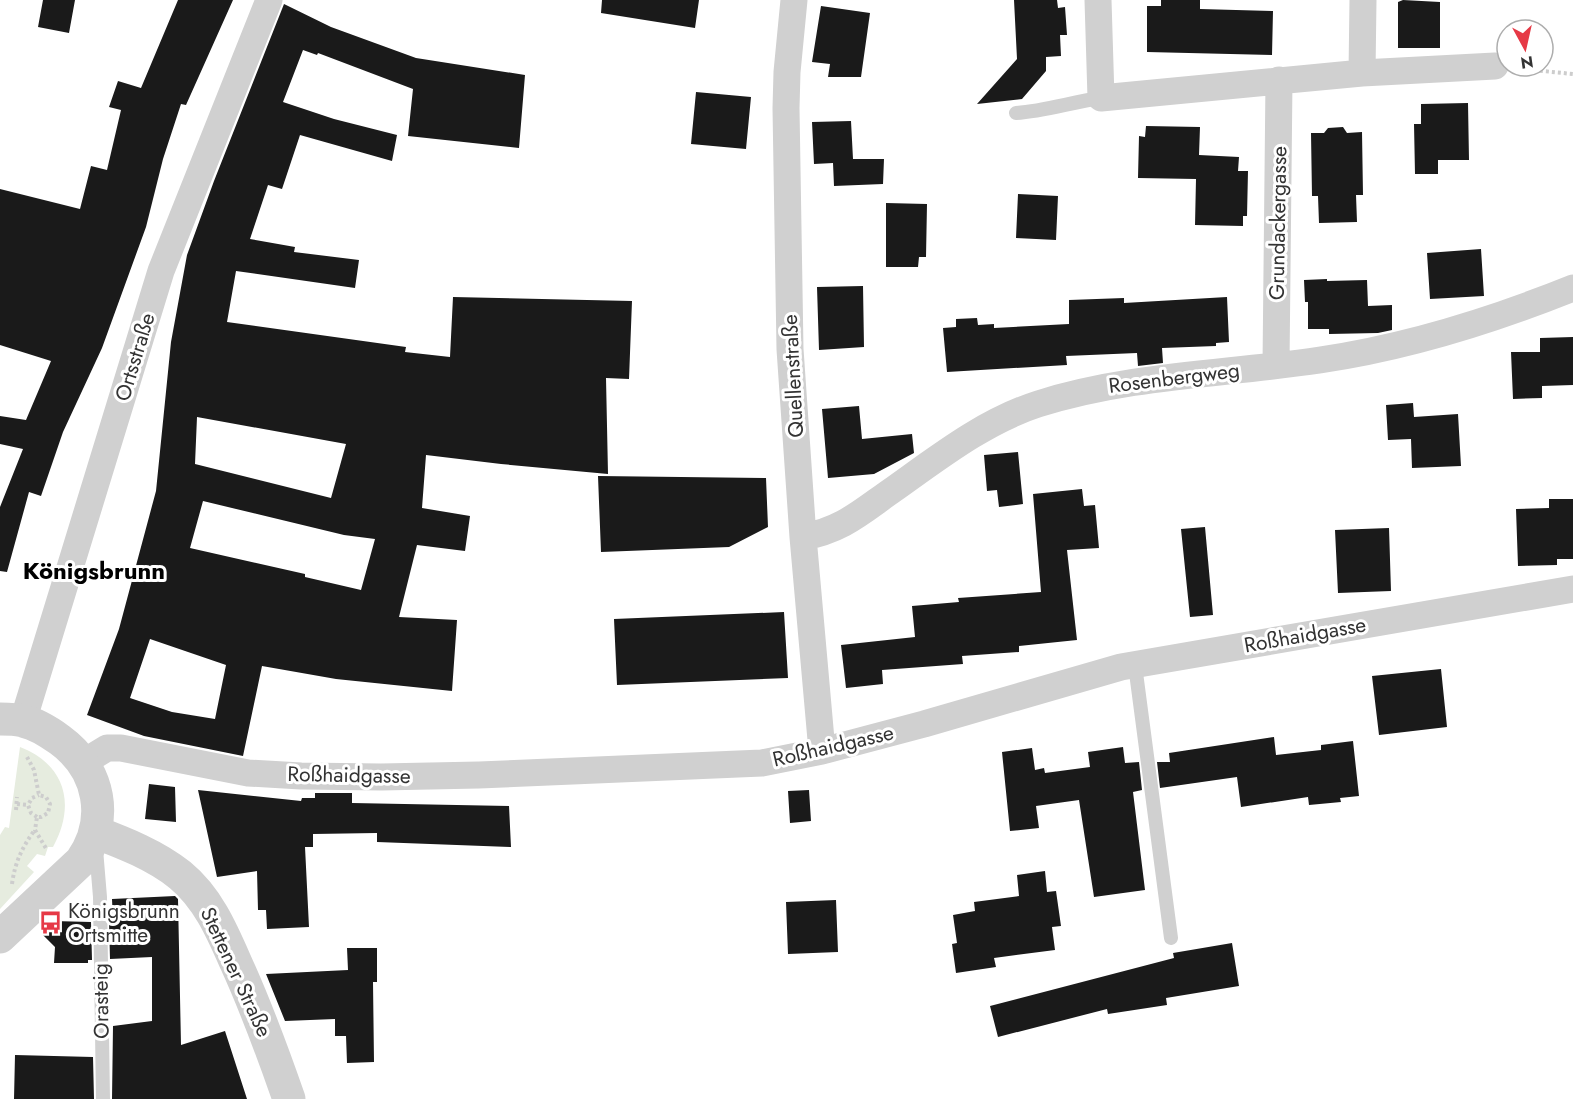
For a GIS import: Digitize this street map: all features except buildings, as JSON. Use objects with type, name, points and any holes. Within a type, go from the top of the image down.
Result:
[{"type":"street","name":"Ortsstraße","points":[[15,731],[161,271],[269,0]]},
{"type":"street","name":"Quellenstraße","points":[[794,0],[786,108],[789,314],[803,537],[822,751]]},
{"type":"street","points":[[1098,0],[1101,98],[1362,73],[1495,66]]},
{"type":"street","points":[[1362,73],[1363,0]]},
{"type":"street","name":"Grundackergasse","points":[[1276,366],[1279,80]]},
{"type":"street","name":"Rosenbergweg","points":[[803,537],[838,528],[948,450],[1014,412],[1061,397],[1108,386],[1341,357],[1422,340],[1498,317],[1573,288]]},
{"type":"street","name":"Roßhaidgasse","points":[[84,762],[107,748],[121,748],[248,772],[301,776],[381,777],[762,763],[822,751],[924,724],[1096,673],[1573,589]]},
{"type":"street","points":[[0,937],[25,895],[81,861],[98,822],[98,803],[84,762],[50,732],[15,731]]},
{"type":"street","name":"Stettener Straße","points":[[95,832],[129,845],[161,863],[181,876],[203,899],[244,981],[289,1099]]},
{"type":"lane","points":[[1016,113],[1048,110],[1079,101],[1101,98]]},
{"type":"lane","points":[[1135,665],[1171,938]]},
{"type":"lane","name":"Orasteig","points":[[95,832],[100,897],[103,1099]]},
{"type":"path","points":[[1555,72],[1573,74]]},
{"type":"path","points":[[15,731],[32,764],[39,795]]},
{"type":"path","points":[[39,795],[46,797],[50,806],[48,813],[37,817],[31,813],[28,805],[32,798],[39,795]]},
{"type":"path","points":[[16,810],[17,797]]},
{"type":"path","points":[[17,804],[28,805]]},
{"type":"path","points":[[25,895],[16,861],[35,830],[37,817]]},
{"type":"path","points":[[35,830],[47,850]]},
{"type":"shaded area","points":[[20,747],[48,764],[57,775],[65,802],[64,816],[53,847],[48,847],[45,856],[37,854],[27,866],[34,872],[0,909],[0,835],[5,827],[9,828]]},
{"type":"place","name":"Königsbrunn Ortsmitte","points":[[50,923]]},
{"type":"district","name":"Königsbrunn","points":[[94,571]]}]
